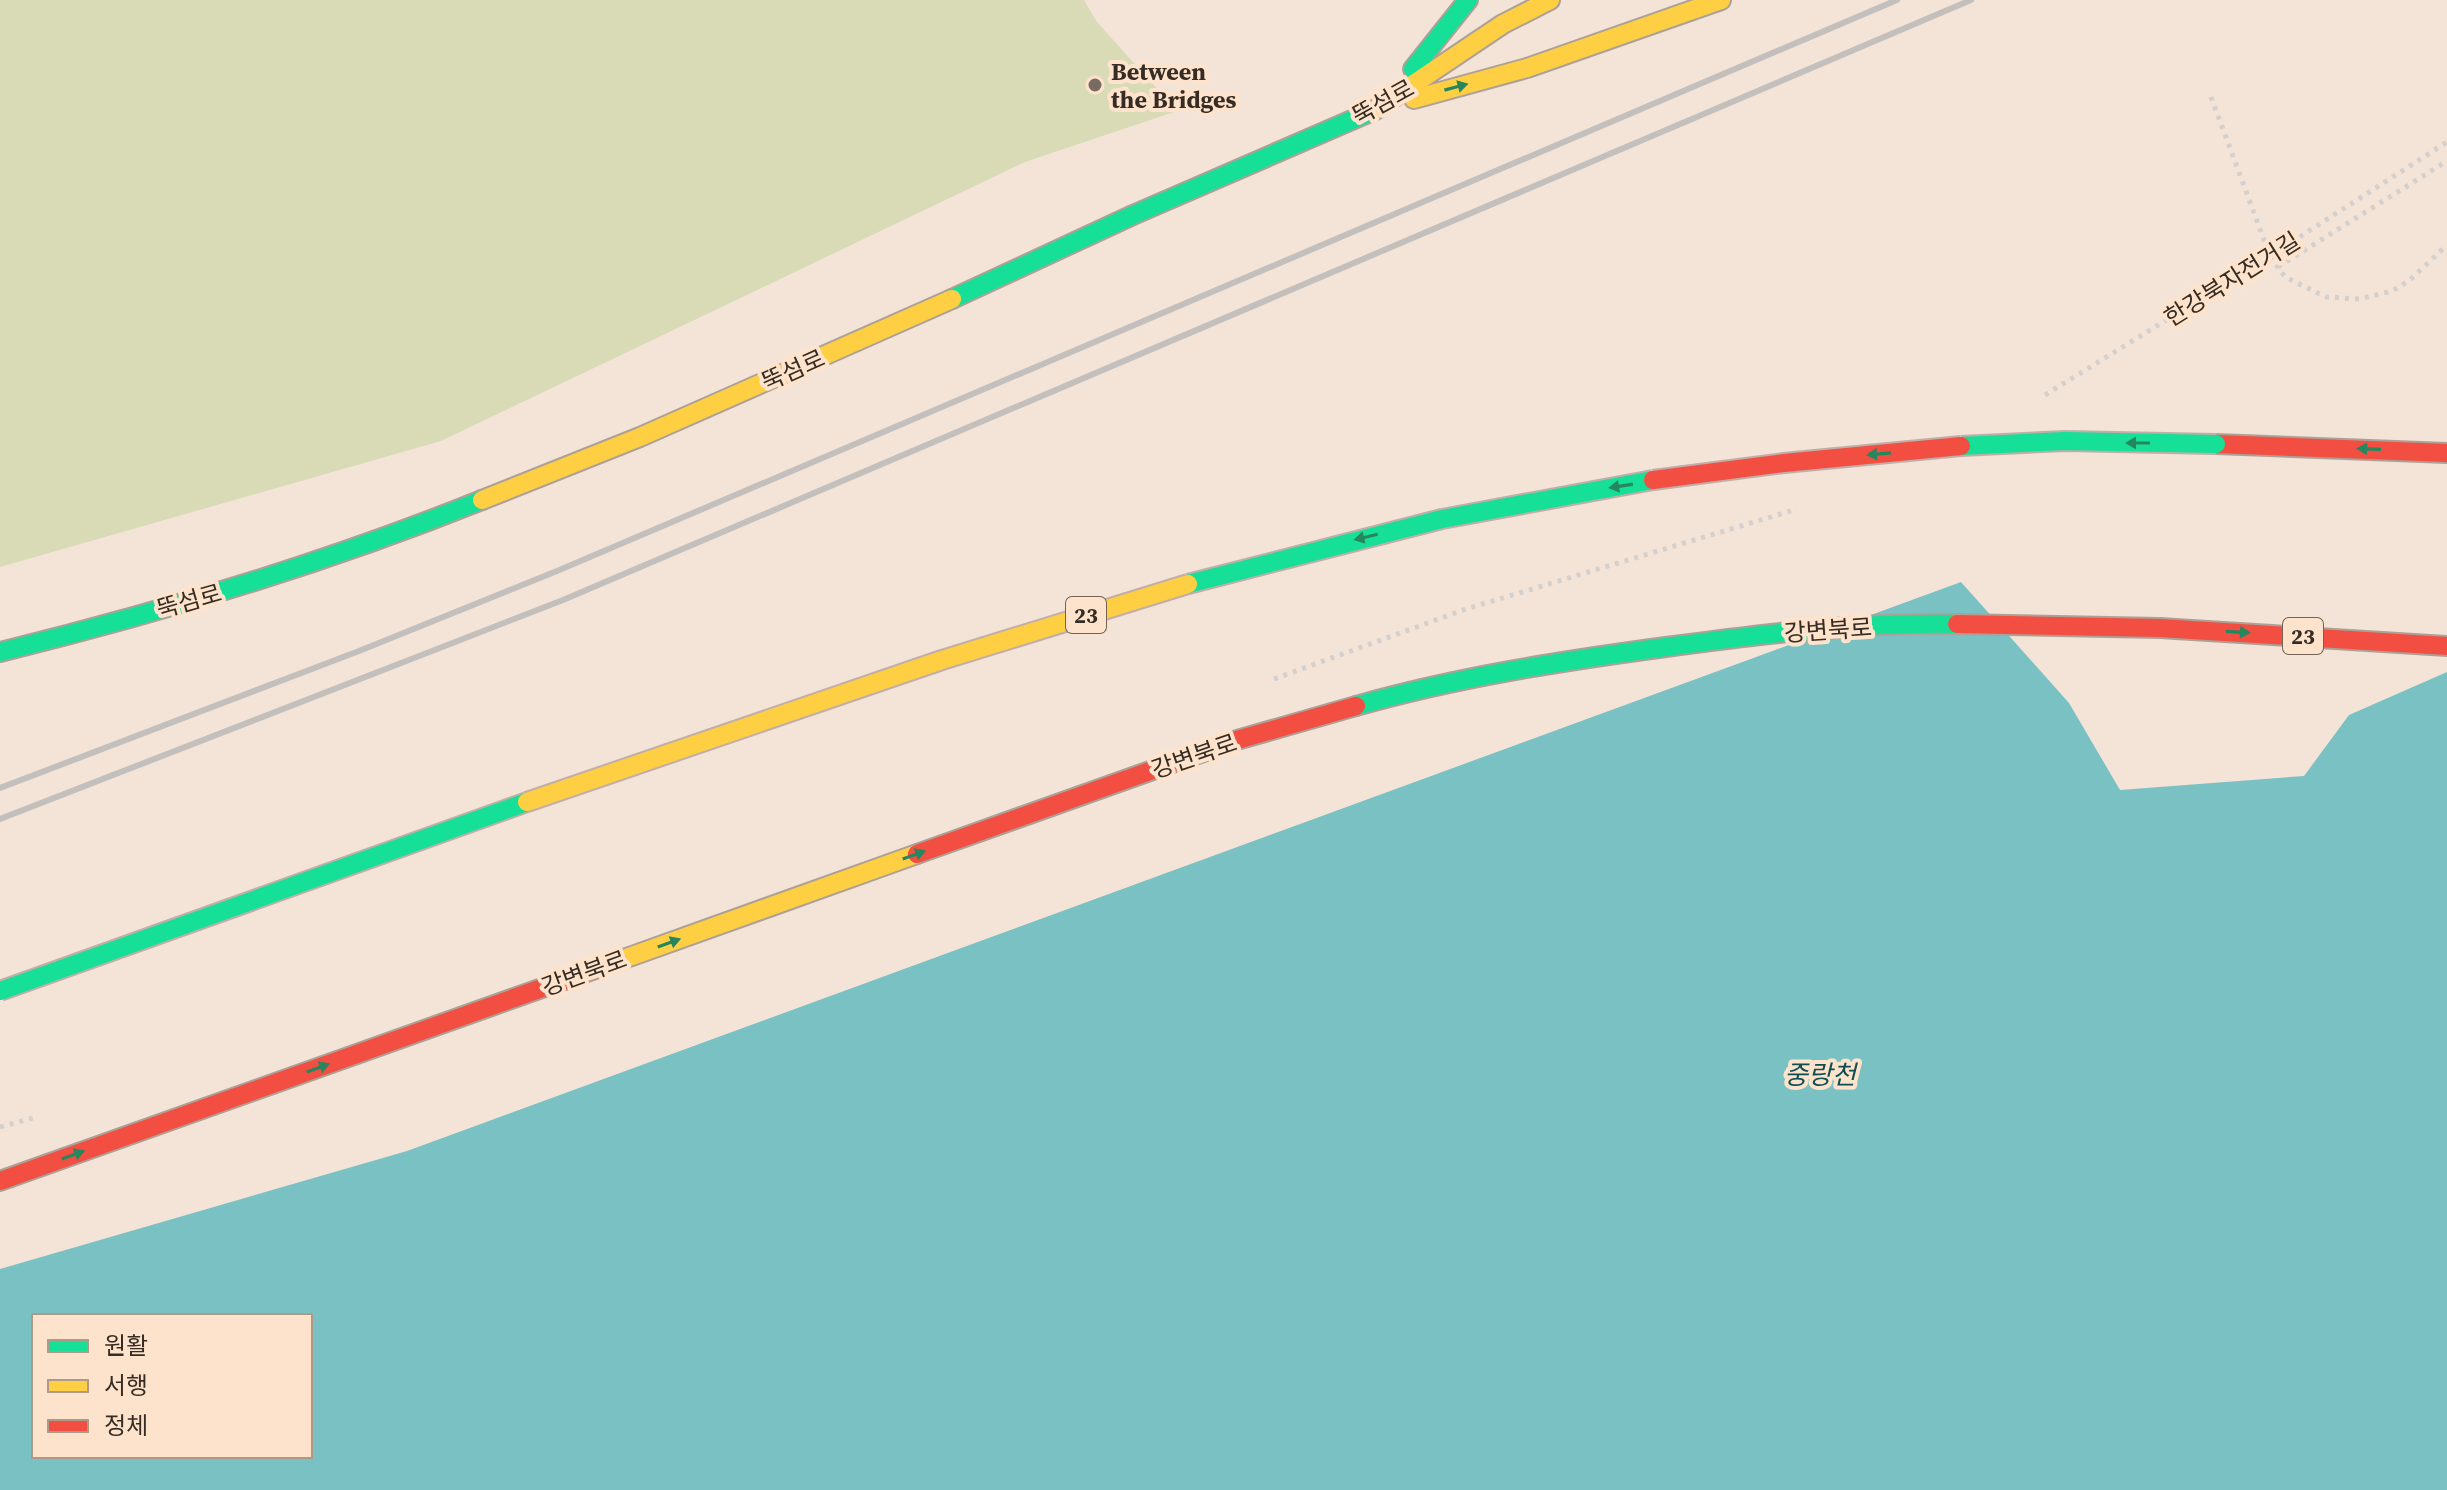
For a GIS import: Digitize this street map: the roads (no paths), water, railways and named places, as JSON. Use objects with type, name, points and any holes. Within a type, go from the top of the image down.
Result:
[{"type":"main road","points":[[1381,108],[1468,0]]},
{"type":"main road","name":"뚝섬로","points":[[0,652],[86,631],[269,577],[435,519],[654,431],[919,315],[1133,215],[1381,108],[1503,24],[1550,0]]},
{"type":"main road","points":[[1381,108],[1527,68],[1721,0]]},
{"type":"main road","points":[[1527,68],[1644,7]]},
{"type":"main road","name":"23","points":[[0,991],[866,685],[1159,592],[1361,538],[1525,502],[1697,474],[1871,454],[2045,442],[2216,444],[2447,453]]},
{"type":"main road","name":"강변북로","points":[[0,1181],[1237,740],[1391,696],[1553,662],[1751,635],[1925,623],[2160,628],[2447,646]]},
{"type":"water","name":"중랑천","points":[[1961,582],[2069,703],[2120,790],[2304,776],[2349,715],[2447,672],[2447,1490],[0,1490],[0,1269],[407,1151]]},
{"type":"railway","points":[[0,788],[359,651],[557,571],[1897,0]]},
{"type":"railway","points":[[0,819],[563,600],[1971,0]]},
{"type":"place","name":"Between the Bridges","points":[[1095,85]]}]
